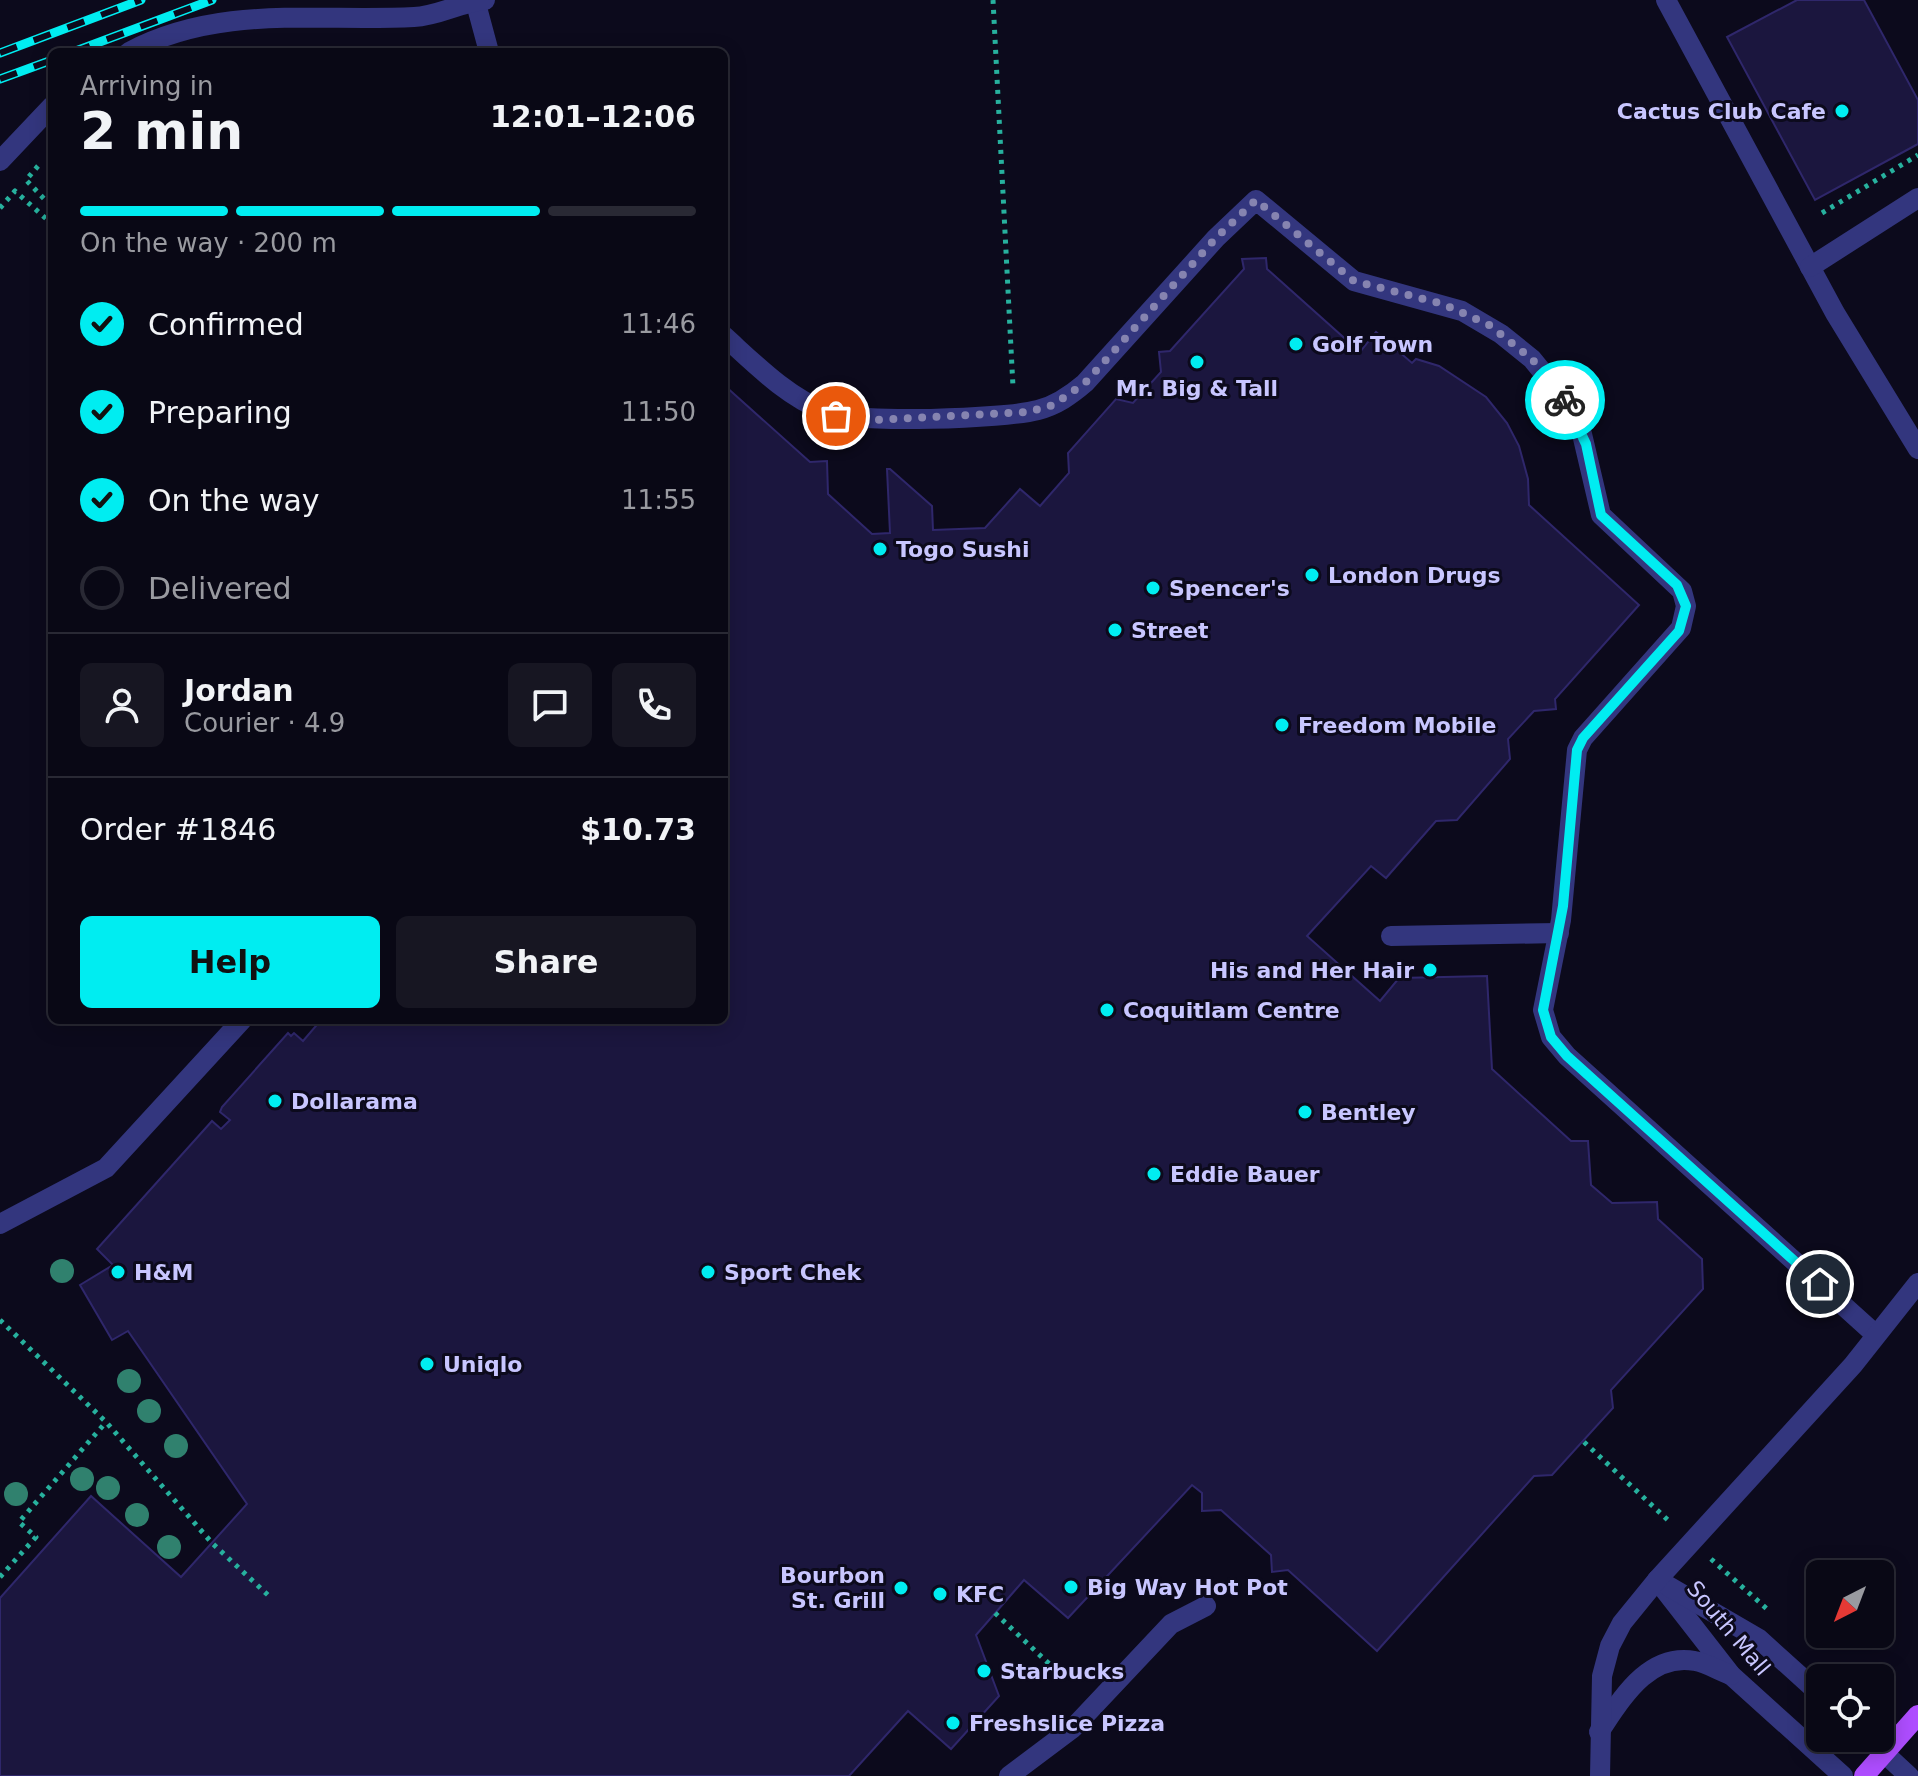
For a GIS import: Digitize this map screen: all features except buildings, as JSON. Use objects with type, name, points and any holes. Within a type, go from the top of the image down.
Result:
[{"type":"main road","points":[[1864,1776],[1918,1715]]},
{"type":"street","points":[[475,0],[488,48]]},
{"type":"street","points":[[139,48],[184,30],[230,19],[276,16],[420,17],[475,0],[485,0]]},
{"type":"street","points":[[1666,0],[1810,267],[1918,449]]},
{"type":"street","points":[[0,161],[48,110]]},
{"type":"street","points":[[1810,267],[1918,198]]},
{"type":"street","points":[[728,340],[784,390],[836,416],[874,420],[1015,413],[1053,405],[1075,391],[1216,238],[1256,200],[1354,281],[1462,311],[1501,334],[1532,359],[1562,396],[1582,434],[1601,515],[1677,585],[1686,606],[1679,631],[1583,738],[1577,750],[1559,933],[1543,1010],[1547,1029],[1556,1043],[1876,1335]]},
{"type":"street","points":[[1391,936],[1559,933]]},
{"type":"street","points":[[0,1224],[106,1168],[238,1024]]},
{"type":"street","points":[[1600,1776],[1600,1691],[1610,1646],[1631,1611],[1876,1335],[1918,1283]]},
{"type":"street","name":"South Mall","points":[[1657,1580],[1731,1675],[1843,1776]]},
{"type":"street","name":"South Mall","points":[[1657,1580],[1759,1639],[1806,1681]]},
{"type":"street","points":[[1009,1776],[1073,1728],[1171,1624],[1206,1606]]},
{"type":"street","points":[[1599,1732],[1624,1694],[1660,1665],[1694,1661],[1731,1675]]},
{"type":"street","points":[[1884,1753],[1909,1776]]},
{"type":"path","points":[[993,0],[1015,413]]},
{"type":"path","points":[[1822,213],[1918,155]]},
{"type":"path","points":[[26,180],[48,203]]},
{"type":"path","points":[[0,208],[15,191],[48,220]]},
{"type":"path","points":[[0,1320],[106,1422],[212,1543],[269,1596]]},
{"type":"path","points":[[0,1577],[36,1537],[19,1522],[106,1422]]},
{"type":"path","points":[[995,1613],[1061,1675]]},
{"type":"railway","points":[[0,53],[141,0]]},
{"type":"railway","points":[[84,48],[212,0]]},
{"type":"railway","points":[[0,79],[48,61]]},
{"type":"way so far","points":[[836,416],[874,420],[1028,412],[1065,399],[1085,383],[1216,238],[1256,200],[1354,281],[1370,288],[1443,304],[1489,325],[1532,359],[1565,400]]},
{"type":"place","name":"Cactus Club Cafe","points":[[1842,111]]},
{"type":"place","name":"Golf Town","points":[[1296,344]]},
{"type":"place","name":"Mr. Big & Tall","points":[[1197,362]]},
{"type":"place","name":"Togo Sushi","points":[[880,549]]},
{"type":"place","name":"London Drugs","points":[[1312,575]]},
{"type":"place","name":"Spencer's","points":[[1153,588]]},
{"type":"place","name":"Street","points":[[1115,630]]},
{"type":"place","name":"Freedom Mobile","points":[[1282,725]]},
{"type":"place","name":"His and Her Hair","points":[[1430,970]]},
{"type":"place","name":"Coquitlam Centre","points":[[1107,1010]]},
{"type":"place","name":"Dollarama","points":[[275,1101]]},
{"type":"place","name":"Bentley","points":[[1305,1112]]},
{"type":"place","name":"Eddie Bauer","points":[[1154,1174]]},
{"type":"place","name":"H&M","points":[[118,1272]]},
{"type":"place","name":"Sport Chek","points":[[708,1272]]},
{"type":"place","name":"Uniqlo","points":[[427,1364]]},
{"type":"place","name":"Big Way Hot Pot","points":[[1071,1587]]},
{"type":"place","name":"Bourbon St. Grill","points":[[901,1588]]},
{"type":"place","name":"KFC","points":[[940,1594]]},
{"type":"place","name":"Starbucks","points":[[984,1671]]},
{"type":"place","name":"Freshslice Pizza","points":[[953,1723]]},
{"type":"route","points":[[1565,400],[1586,444],[1601,515],[1677,585],[1685,597],[1686,615],[1679,631],[1583,738],[1577,750],[1563,906],[1544,990],[1543,1010],[1547,1029],[1567,1056],[1820,1284]]}]
